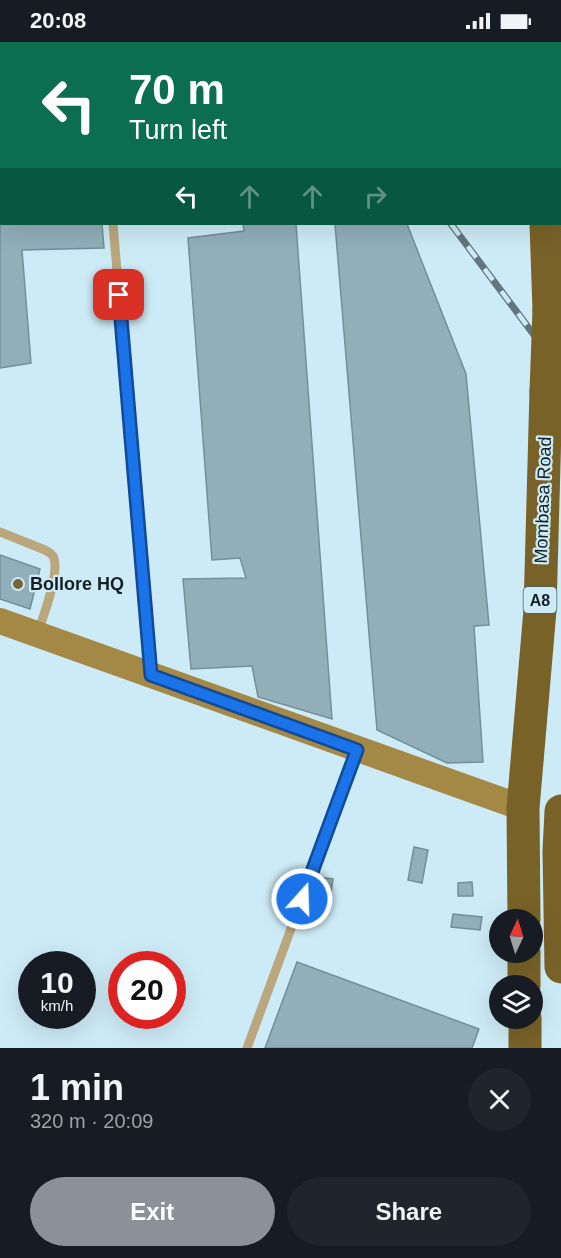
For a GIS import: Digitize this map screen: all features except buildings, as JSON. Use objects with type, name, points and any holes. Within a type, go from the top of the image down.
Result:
[{"type":"highway","name":"Mombasa Road","points":[[524,909],[523,808],[540,610],[549,310],[546,225]]},
{"type":"highway","points":[[561,811],[561,967]]},
{"type":"highway","points":[[525,1029],[525,1048]]},
{"type":"street","points":[[0,621],[523,808]]},
{"type":"lane","points":[[113,225],[151,675]]},
{"type":"lane","points":[[0,532],[45,550],[54,558],[56,568],[38,635]]},
{"type":"lane","points":[[247,1048],[357,750]]},
{"type":"railway","points":[[452,225],[561,371]]},
{"type":"place","name":"Bollore HQ","points":[[18,584]]},
{"type":"route","points":[[119,295],[151,675],[357,750],[302,899]]}]
